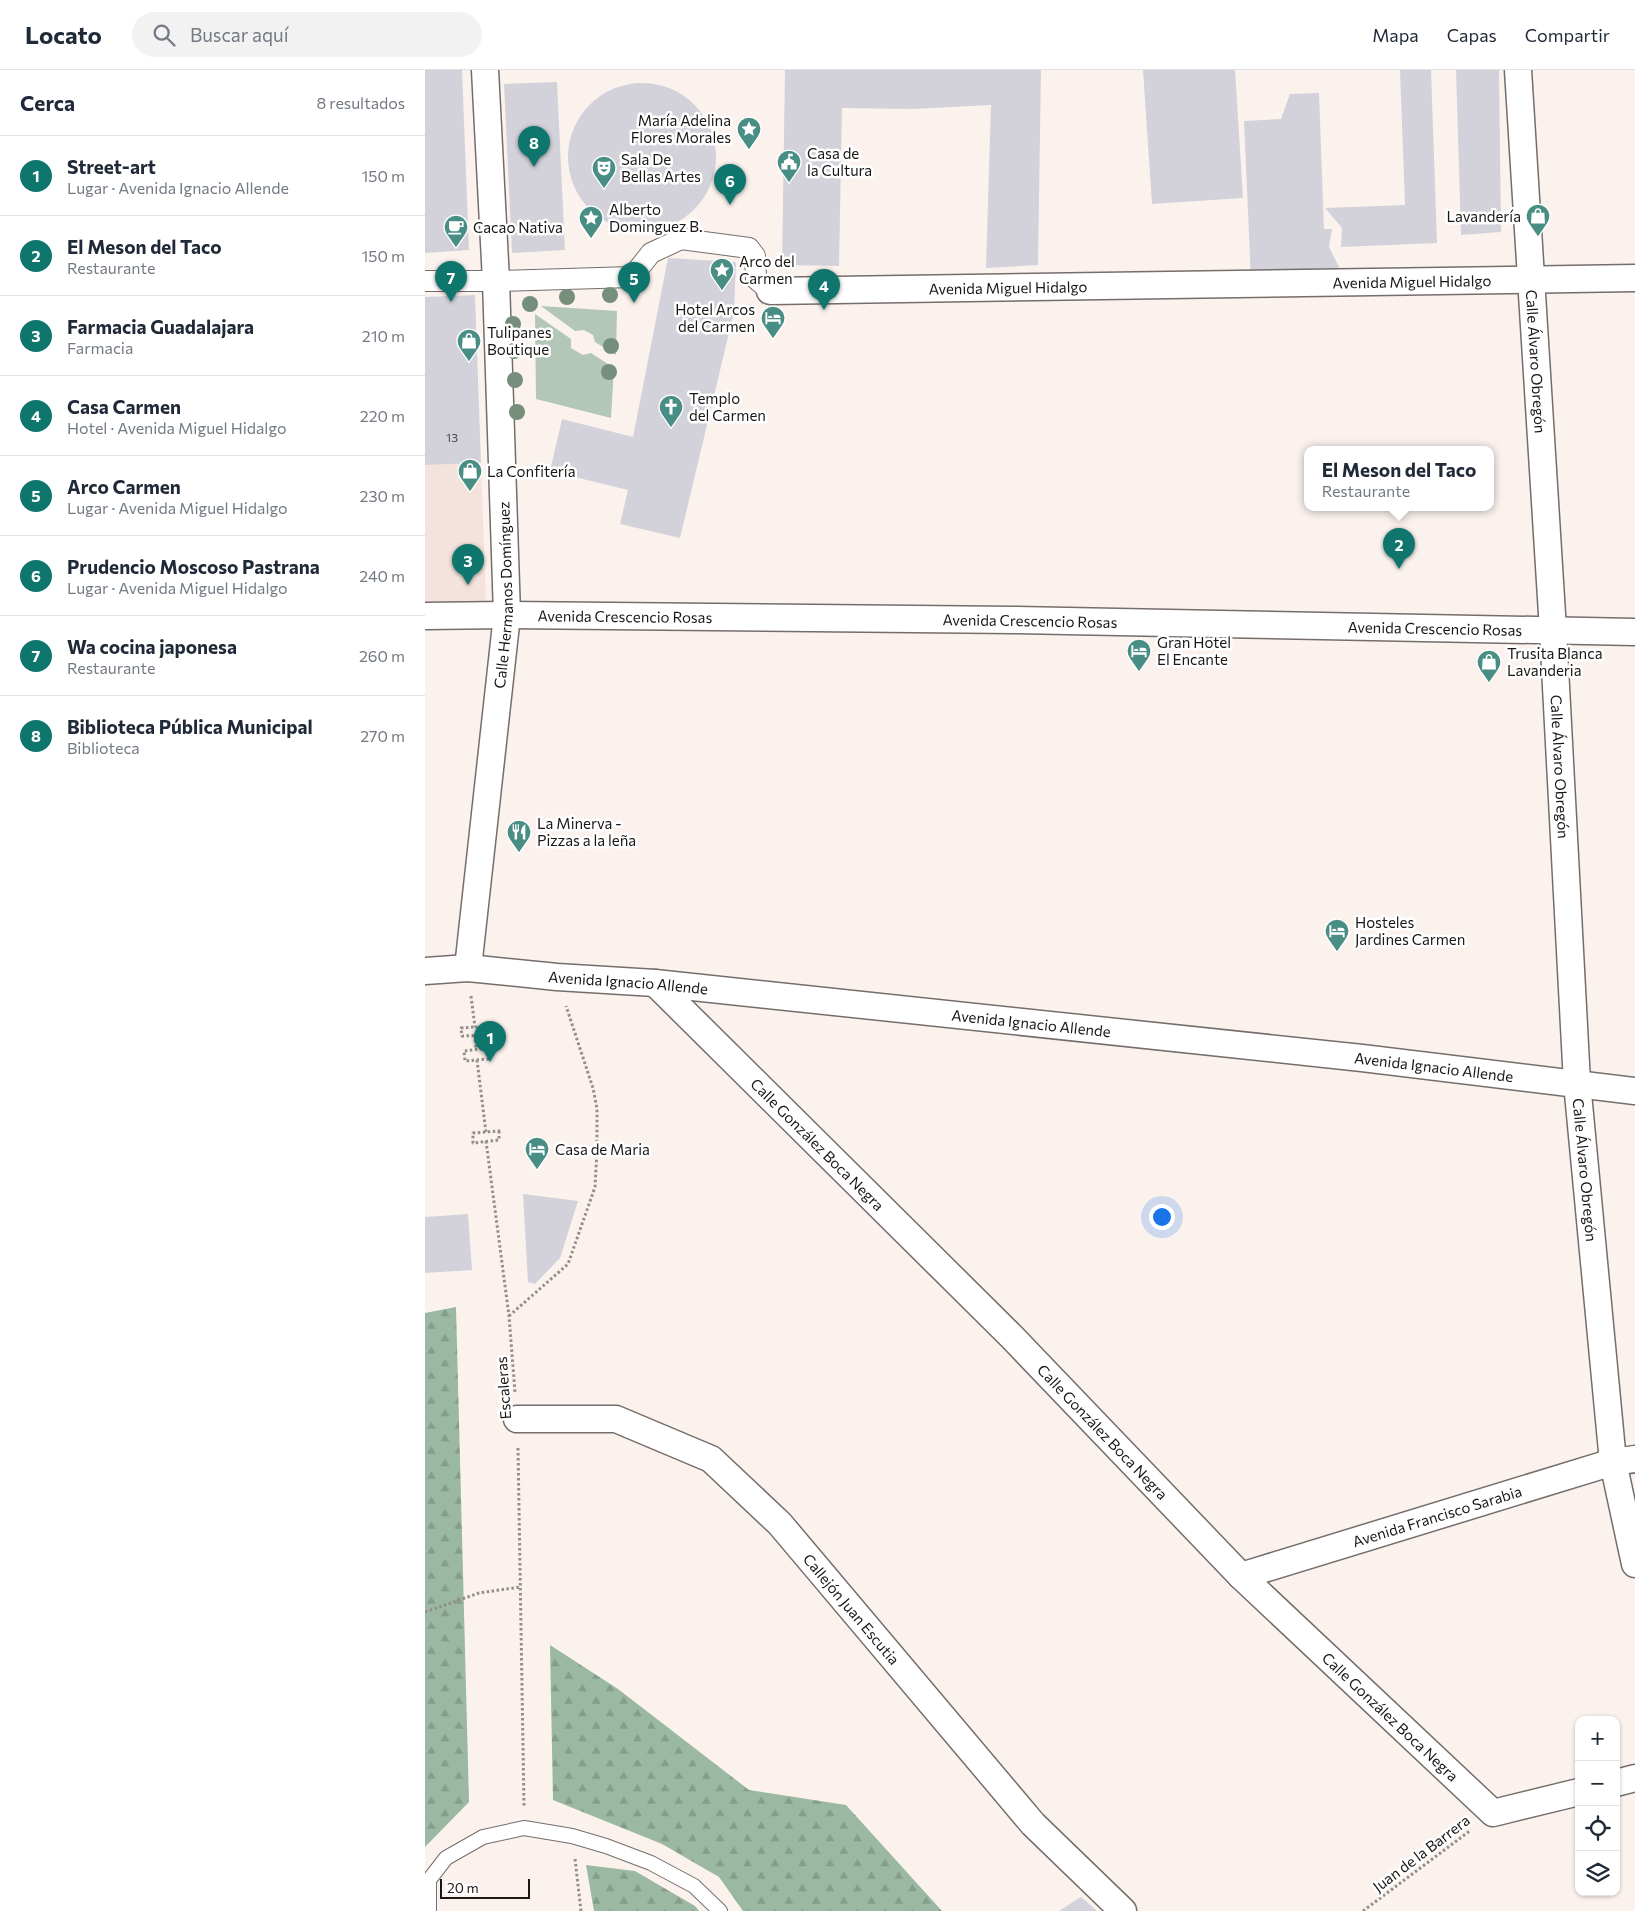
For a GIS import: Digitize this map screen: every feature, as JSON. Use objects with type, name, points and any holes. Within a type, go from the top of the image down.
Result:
[{"type":"street","name":"Calle Hermanos Domínguez","points":[[468,968],[507,615],[496,281],[485,70]]},
{"type":"street","name":"Calle Álvaro Obregón","points":[[1518,70],[1553,630],[1577,1083],[1635,1564]]},
{"type":"street","name":"Avenida Miguel Hidalgo","points":[[425,281],[632,277],[651,254],[681,239],[749,248],[755,256],[756,279],[770,291],[1635,278]]},
{"type":"street","name":"Avenida Crescencio Rosas","points":[[425,616],[507,615],[1014,620],[1635,632]]},
{"type":"street","name":"Avenida Ignacio Allende","points":[[425,972],[468,968],[655,984],[1352,1057],[1635,1091]]},
{"type":"street","name":"Calle González Boca Negra","points":[[655,984],[1012,1337],[1241,1576],[1493,1813]]},
{"type":"street","name":"Callejón Juan Escutia","points":[[517,1419],[616,1420],[711,1459],[780,1524],[1033,1824],[1123,1911]]},
{"type":"street","name":"Avenida Francisco Sarabia","points":[[1241,1576],[1624,1461]]},
{"type":"street","points":[[1620,1782],[1635,1778]]},
{"type":"street","points":[[1493,1813],[1575,1793]]},
{"type":"lane","points":[[429,1911],[429,1880],[446,1858],[483,1837],[524,1828],[572,1836],[651,1863],[693,1886],[720,1911]]},
{"type":"path","points":[[509,1316],[568,1264],[595,1187],[597,1109],[593,1088],[557,977]]},
{"type":"path","points":[[488,1027],[488,1035],[475,1035],[462,1036],[461,1028],[488,1027]]},
{"type":"path","points":[[475,1035],[476,1049]]},
{"type":"path","points":[[488,1048],[488,1059],[465,1061],[464,1051],[476,1049],[488,1048]]},
{"type":"path","points":[[477,1060],[486,1133]]},
{"type":"path","points":[[499,1131],[499,1140],[473,1143],[473,1133],[486,1133],[499,1131]]},
{"type":"path","name":"Escaleras","points":[[486,1141],[509,1316],[517,1419],[524,1828]]},
{"type":"path","points":[[425,1612],[479,1593],[520,1587]]},
{"type":"path","name":"Juan de la Barrera","points":[[1363,1911],[1493,1813]]},
{"type":"path","points":[[572,1836],[581,1911]]},
{"type":"shaded area","points":[[481,463],[486,605],[425,607],[425,465]]},
{"type":"green space","points":[[541,306],[617,311],[616,355],[595,342],[593,335],[584,330],[575,331]]},
{"type":"green space","points":[[535,314],[571,339],[571,348],[583,355],[591,353],[614,368],[611,418],[536,399]]},
{"type":"green space","points":[[456,1307],[469,1802],[425,1847],[425,1313]]},
{"type":"green space","points":[[550,1645],[618,1689],[749,1790],[846,1805],[942,1911],[743,1911],[719,1877],[662,1844],[553,1800]]},
{"type":"green space","points":[[586,1865],[635,1871],[695,1906],[699,1911],[594,1911]]},
{"type":"building","points":[[425,70],[462,70],[469,250],[425,253]]},
{"type":"building","points":[[785,70],[1041,70],[1038,265],[986,268],[991,105],[913,109],[842,108],[839,266],[782,265]]},
{"type":"building","points":[[1143,70],[1235,70],[1243,198],[1152,204]]},
{"type":"building","points":[[1400,70],[1431,70],[1437,243],[1341,247],[1342,228],[1325,208],[1405,205]]},
{"type":"building","points":[[1456,70],[1499,70],[1501,232],[1461,235]]},
{"type":"building","points":[[557,82],[565,250],[512,253],[504,84]]},
{"type":"building","points":[[642,83],[670,89],[694,105],[710,129],[716,157],[710,185],[694,209],[670,225],[642,231],[614,225],[590,209],[574,185],[568,157],[574,129],[590,105],[614,89]]},
{"type":"building","points":[[1319,93],[1324,229],[1332,229],[1329,247],[1344,277],[1251,280],[1244,121],[1281,119],[1290,94]]},
{"type":"building","name":"Templo del Carmen","points":[[668,258],[736,262],[734,312],[680,538],[620,524],[628,490],[550,471],[562,419],[633,437]]},
{"type":"building","points":[[475,295],[481,463],[425,465],[425,297]]},
{"type":"building","points":[[523,1194],[578,1201],[560,1258],[535,1284],[528,1282]]},
{"type":"building","points":[[468,1214],[472,1270],[425,1273],[425,1217]]},
{"type":"building","points":[[1081,1897],[1097,1911],[1059,1911]]},
{"type":"place","name":"María Adelina Flores Morales","points":[[749,150]]},
{"type":"place","name":"Biblioteca Pública Municipal","points":[[534,167]]},
{"type":"place","name":"Casa de la Cultura","points":[[789,183]]},
{"type":"place","name":"Sala De Bellas Artes","points":[[604,189]]},
{"type":"place","name":"Prudencio Moscoso Pastrana","points":[[730,205]]},
{"type":"place","name":"Lavandería","points":[[1538,237]]},
{"type":"place","name":"Alberto Dominguez B.","points":[[591,239]]},
{"type":"place","name":"Cacao Nativa","points":[[456,248]]},
{"type":"place","name":"Arco del Carmen","points":[[722,291]]},
{"type":"place","name":"Wa cocina japonesa","points":[[451,302]]},
{"type":"place","name":"Arco Carmen","points":[[634,303]]},
{"type":"place","name":"Casa Carmen","points":[[824,310]]},
{"type":"place","name":"Hotel Arcos del Carmen","points":[[773,339]]},
{"type":"place","name":"Tulipanes Boutique","points":[[469,362]]},
{"type":"place","name":"Templo del Carmen","points":[[671,428]]},
{"type":"place","name":"La Confitería","points":[[470,492]]},
{"type":"place","name":"El Meson del Taco","points":[[1399,569]]},
{"type":"place","name":"Farmacia Guadalajara","points":[[468,585]]},
{"type":"place","name":"Gran Hotel El Encante","points":[[1139,672]]},
{"type":"place","name":"Trusita Blanca Lavanderia","points":[[1489,683]]},
{"type":"place","name":"La Minerva - Pizzas a la leña","points":[[519,853]]},
{"type":"place","name":"Hosteles Jardines Carmen","points":[[1337,952]]},
{"type":"place","name":"Street-art","points":[[490,1062]]},
{"type":"place","name":"Casa de Maria","points":[[537,1170]]}]
